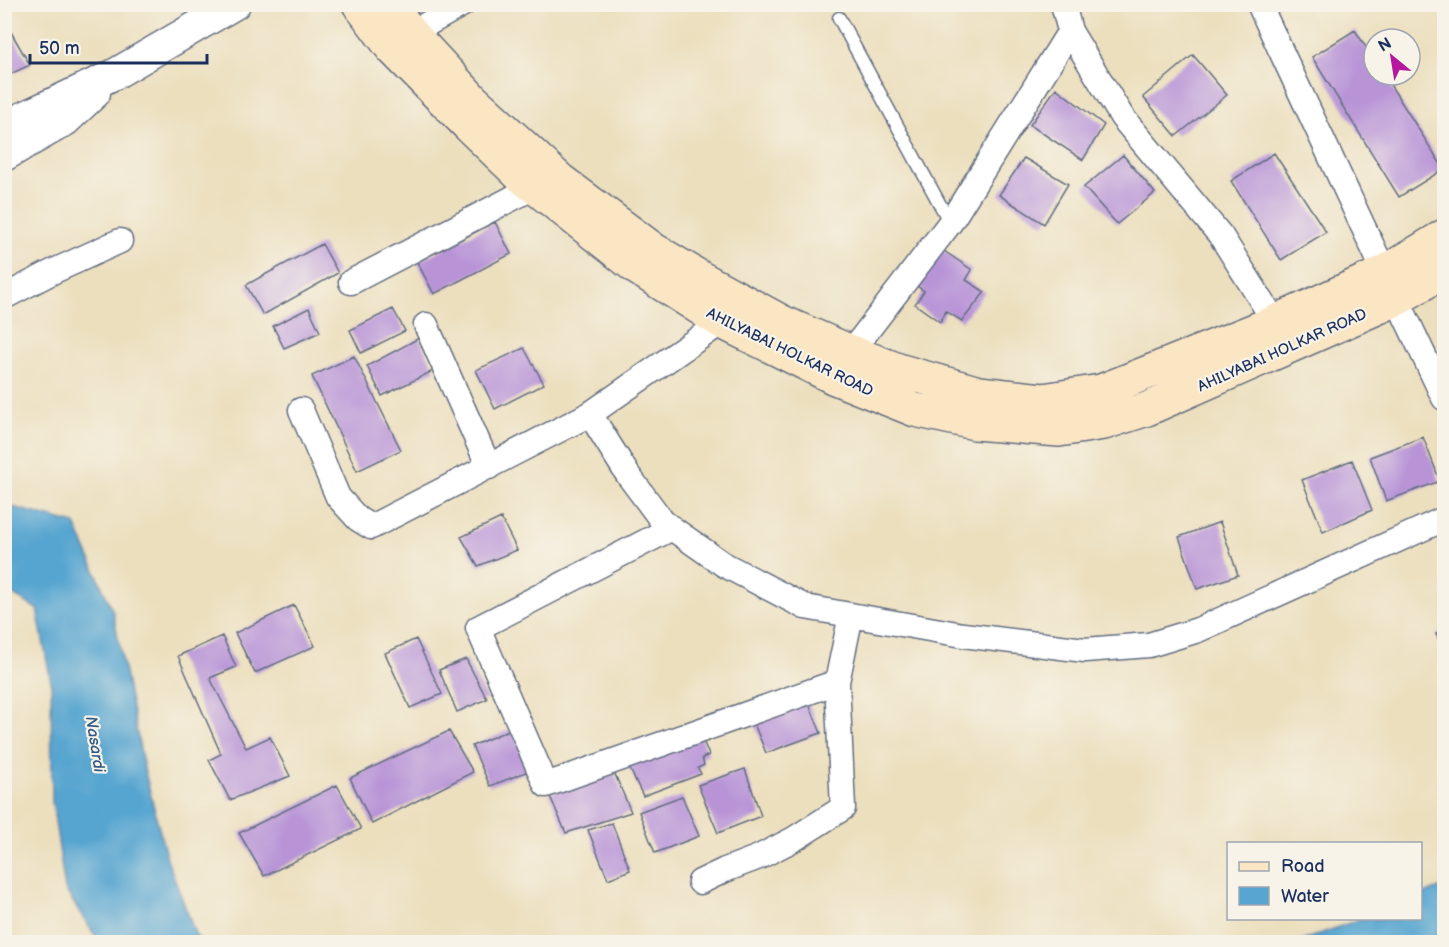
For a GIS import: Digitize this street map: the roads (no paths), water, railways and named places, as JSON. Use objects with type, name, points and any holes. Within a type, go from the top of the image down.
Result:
[{"type":"main road","name":"AHILYABAI HOLKAR ROAD","points":[[359,4],[473,100],[560,180],[654,250],[784,323],[851,352],[901,370],[979,393],[1044,400],[1101,391],[1275,321],[1444,271]]},
{"type":"main road","name":"AHILYABAI HOLKAR ROAD","points":[[390,4],[402,40],[466,124],[522,177],[637,267],[722,322],[835,378],[915,411],[975,423],[1059,430],[1104,423],[1147,409],[1391,286],[1444,236]]},
{"type":"street","points":[[4,126],[115,74],[235,4]]},
{"type":"street","points":[[402,40],[463,4]]},
{"type":"street","points":[[1063,4],[1070,31],[1122,117],[1221,236],[1275,321]]},
{"type":"street","points":[[1259,4],[1444,398]]},
{"type":"street","points":[[851,352],[950,223],[1070,31]]},
{"type":"street","points":[[4,156],[65,122],[115,74]]},
{"type":"street","points":[[351,282],[534,187]]},
{"type":"street","points":[[4,297],[120,241]]},
{"type":"street","points":[[301,410],[338,497],[358,519],[371,527],[590,414],[722,322]]},
{"type":"street","points":[[426,325],[489,467]]},
{"type":"street","points":[[590,414],[628,475],[663,522],[723,564],[805,607],[963,635],[1085,650],[1149,645],[1198,630],[1444,519]]},
{"type":"street","points":[[672,528],[478,628],[546,785],[837,682]]},
{"type":"street","points":[[700,882],[759,857],[794,839],[843,808],[837,682],[851,615]]},
{"type":"lane","points":[[839,18],[950,223]]},
{"type":"water","name":"Nasardi","points":[[5,505],[75,524],[113,612],[143,764],[166,856],[196,936],[203,942],[99,942],[65,889],[52,801],[51,682],[37,609],[5,590]]},
{"type":"water","points":[[1444,886],[1444,934],[1426,942],[1298,942],[1357,920],[1422,920],[1422,895]]}]
